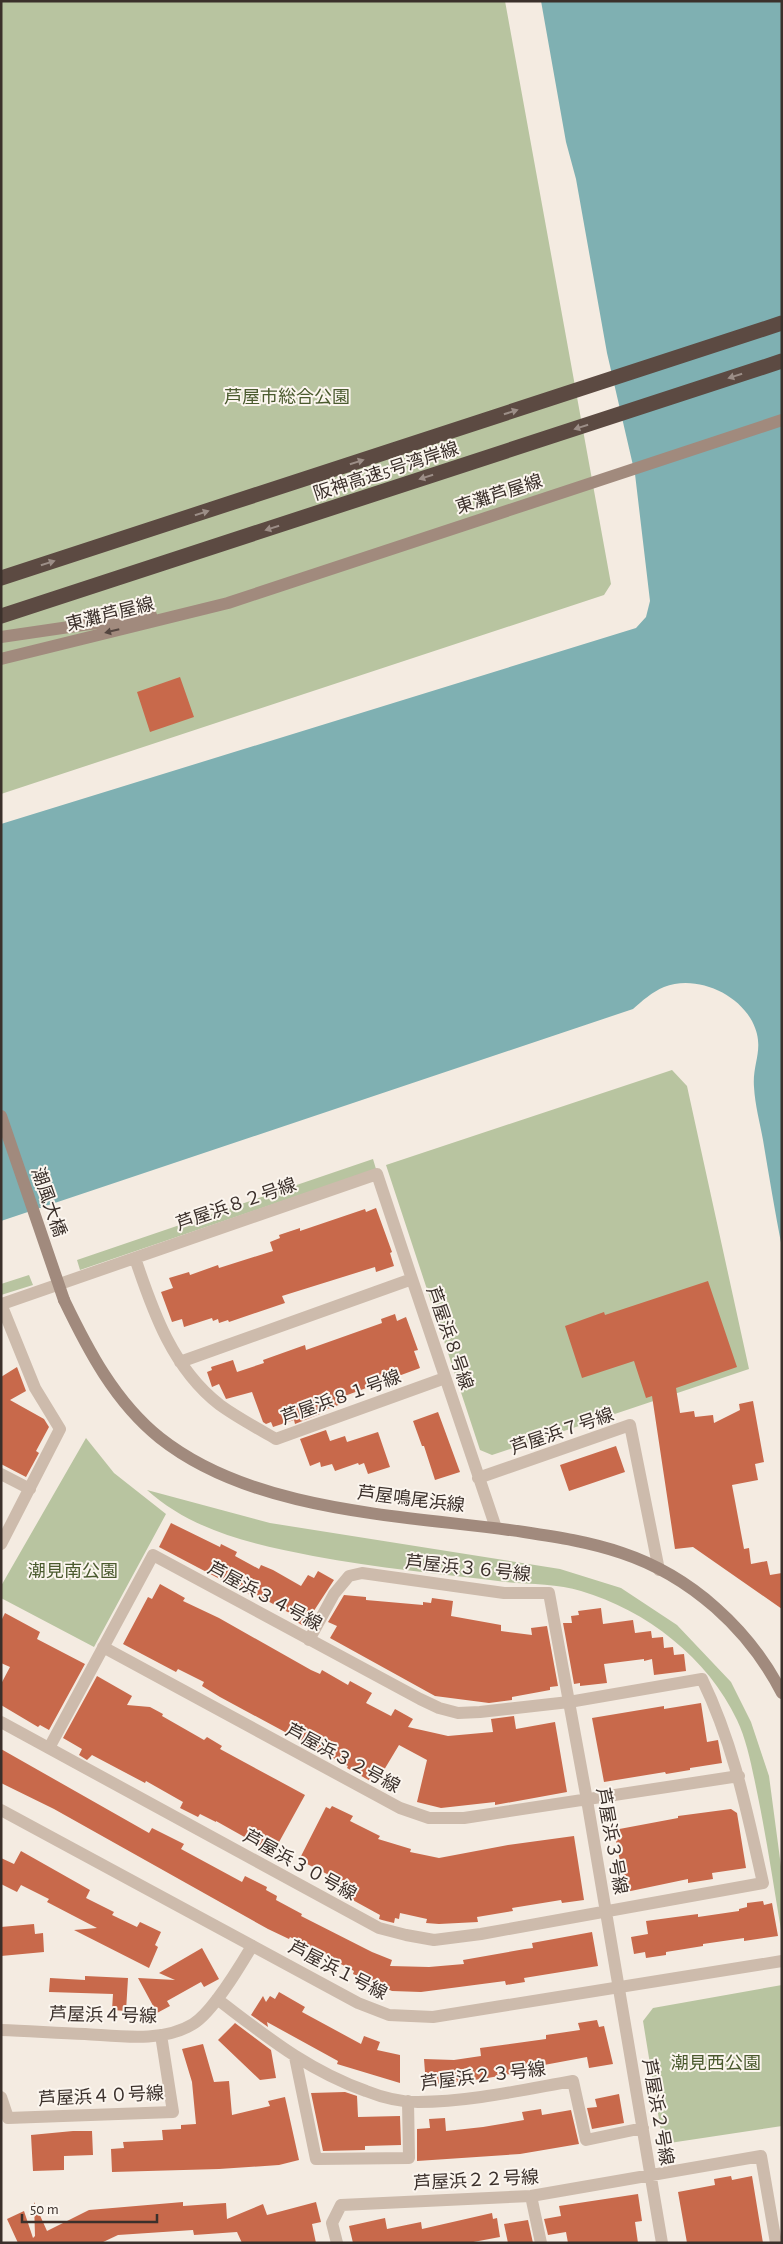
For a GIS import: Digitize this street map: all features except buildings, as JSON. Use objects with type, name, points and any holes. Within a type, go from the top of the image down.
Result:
[{"type":"highway","name":"阪神高速5号湾岸線","points":[[2,578],[782,323]]},
{"type":"highway","name":"阪神高速5号湾岸線","points":[[1,616],[782,361]]},
{"type":"main road","name":"東灘芦屋線","points":[[1,658],[228,603],[782,420]]},
{"type":"main road","name":"東灘芦屋線","points":[[1,637],[228,603]]},
{"type":"main road","name":"潮風大橋","points":[[1,1116],[64,1300]]},
{"type":"main road","name":"芦屋鳴尾浜線","points":[[64,1300],[98,1366],[125,1403],[160,1438],[202,1464],[238,1482],[296,1499],[347,1509],[563,1538],[623,1553],[659,1570],[694,1591],[731,1621],[752,1644],[782,1693]]},
{"type":"street","name":"芦屋浜８２号線","points":[[2,1304],[377,1174],[412,1279]]},
{"type":"street","name":"芦屋浜８１号線","points":[[135,1258],[157,1320],[180,1362],[198,1384],[219,1404],[276,1439],[445,1378]]},
{"type":"street","name":"芦屋浜８号線","points":[[180,1362],[412,1279],[496,1528]]},
{"type":"street","points":[[1,1544],[60,1429],[35,1388],[2,1304]]},
{"type":"street","name":"芦屋浜７号線","points":[[478,1478],[630,1426],[659,1570]]},
{"type":"street","points":[[1,1474],[30,1490]]},
{"type":"street","name":"芦屋浜３４号線","points":[[49,1748],[153,1555],[420,1699],[439,1708],[458,1713],[569,1702],[702,1679],[721,1721],[739,1776]]},
{"type":"street","name":"芦屋浜３６号線","points":[[309,1640],[334,1594],[349,1576],[362,1573],[504,1593],[549,1593],[569,1702]]},
{"type":"street","name":"芦屋浜３２号線","points":[[103,1647],[334,1774],[414,1814],[429,1818],[464,1818],[739,1776]]},
{"type":"street","name":"芦屋浜３号線","points":[[569,1702],[619,1987]]},
{"type":"street","name":"芦屋浜３０号線","points":[[1,1722],[379,1928],[434,1940],[481,1934],[764,1883],[739,1776]]},
{"type":"street","name":"芦屋浜１号線","points":[[1,1810],[358,2003],[389,2015],[433,2017],[782,1962]]},
{"type":"street","name":"芦屋浜４号線","points":[[1,2030],[139,2037],[179,2032],[195,2024],[217,1999],[236,1974],[252,1946]]},
{"type":"street","name":"芦屋浜２号線","points":[[619,1987],[662,2243]]},
{"type":"street","name":"芦屋浜２３号線","points":[[217,1999],[295,2058],[338,2081],[379,2096],[416,2102],[466,2099],[573,2081],[586,2140],[643,2128]]},
{"type":"street","name":"芦屋浜４０号線","points":[[1,2097],[8,2118],[173,2112],[161,2034]]},
{"type":"street","points":[[295,2058],[316,2159],[409,2158],[408,2101]]},
{"type":"street","name":"芦屋浜２２号線","points":[[338,2243],[332,2223],[341,2205],[531,2196],[761,2156],[776,2243]]},
{"type":"street","points":[[531,2196],[540,2243]]},
{"type":"green space","name":"芦屋市総合公園","points":[[1,1],[505,1],[611,584],[604,595],[1,794]]},
{"type":"green space","points":[[672,1070],[687,1086],[749,1369],[492,1455],[480,1450],[386,1165]]},
{"type":"green space","points":[[373,1159],[376,1169],[80,1270],[77,1260]]},
{"type":"green space","points":[[29,1275],[33,1285],[1,1295],[1,1284]]},
{"type":"green space","name":"潮見南公園","points":[[86,1438],[114,1473],[166,1514],[94,1647],[1,1598],[1,1586]]},
{"type":"green space","points":[[147,1490],[270,1523],[560,1569],[621,1588],[677,1625],[731,1682],[751,1722],[769,1776],[782,1874],[782,1936],[761,1810],[741,1728],[725,1697],[710,1676],[672,1639],[651,1624],[629,1610],[605,1599],[572,1589],[361,1564],[269,1547],[204,1526],[165,1504]]},
{"type":"green space","name":"潮見西公園","points":[[782,1985],[782,2126],[663,2144],[643,2021],[653,2008]]},
{"type":"water","points":[[541,1],[782,1],[782,1248],[756,1107],[754,1078],[758,1039],[756,1031],[745,1011],[725,994],[701,985],[689,983],[664,987],[651,994],[633,1009],[1,1221],[1,824],[636,628],[646,617],[650,601],[635,474],[607,353],[576,179],[566,142]]}]
